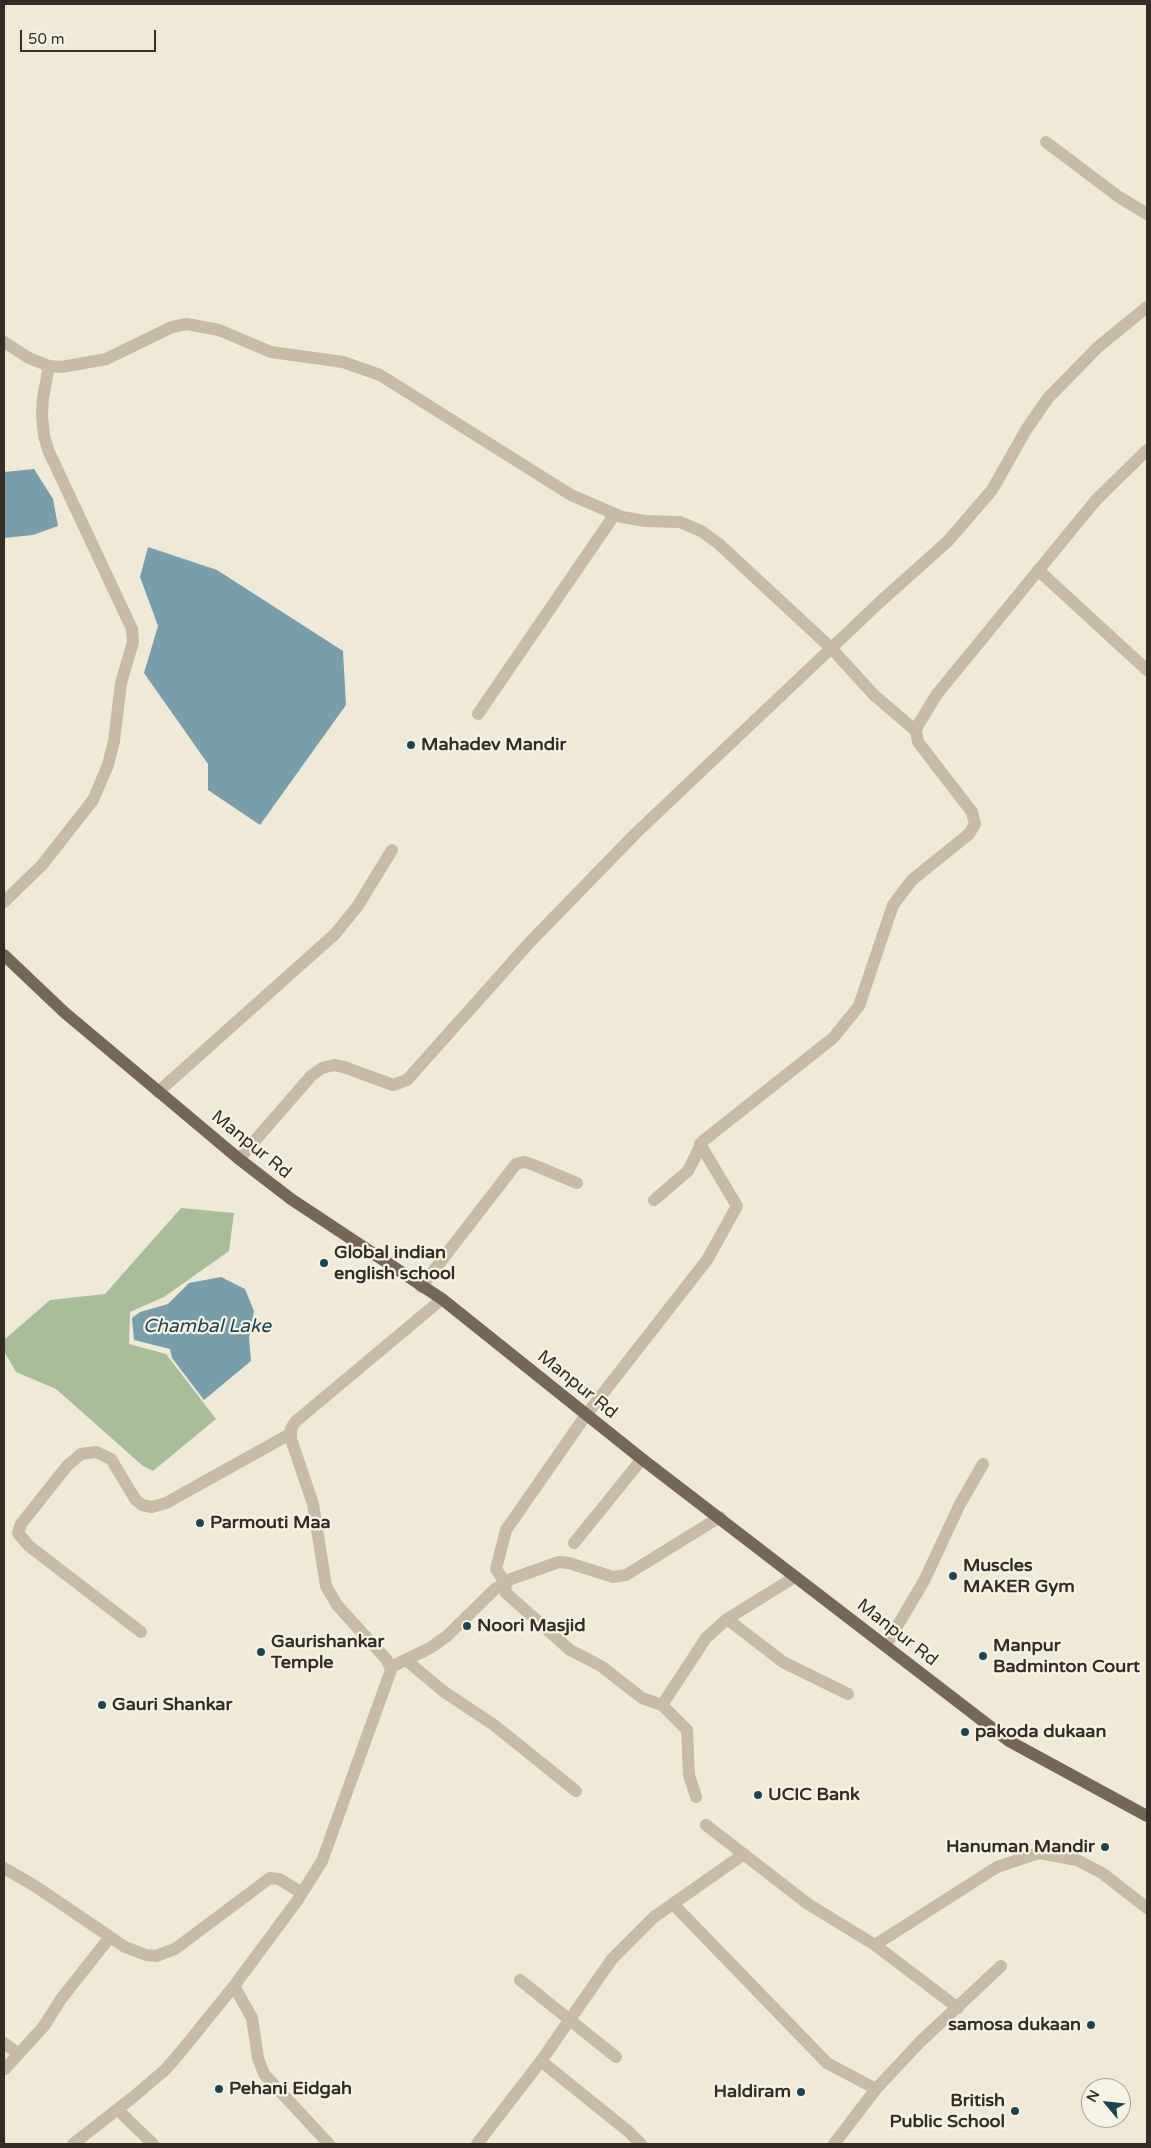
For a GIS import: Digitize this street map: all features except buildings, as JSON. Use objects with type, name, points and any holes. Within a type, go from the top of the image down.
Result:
[{"type":"main road","name":"Manpur Rd","points":[[5,959],[158,1092],[290,1199],[442,1300],[642,1459],[720,1517],[1009,1741],[1147,1816]]},
{"type":"street","points":[[1046,142],[1119,197],[1147,214]]},
{"type":"street","points":[[239,1159],[311,1076],[322,1068],[334,1065],[344,1067],[392,1085],[407,1080],[531,941],[630,840],[831,648],[948,541],[970,518],[992,490],[1026,430],[1048,398],[1098,347],[1147,307]]},
{"type":"street","points":[[4,342],[29,358],[49,366],[70,366],[106,359],[172,326],[201,325],[271,352],[294,357],[344,362],[380,376],[571,495],[615,514],[646,521],[680,522],[701,531],[719,544],[831,648],[874,695],[916,731],[918,742],[972,812],[975,819],[973,830],[912,880],[893,905],[867,988],[859,1006],[849,1020],[832,1038],[700,1144],[688,1171],[654,1200]]},
{"type":"street","points":[[4,902],[42,865],[93,800],[108,765],[114,741],[122,677],[133,642],[132,629],[49,452],[44,436],[43,398],[49,366]]},
{"type":"street","points":[[916,731],[937,694],[1038,570],[1096,500],[1147,450]]},
{"type":"street","points":[[478,714],[615,514]]},
{"type":"street","points":[[1038,570],[1147,670]]},
{"type":"street","points":[[158,1092],[335,934],[357,907],[392,850]]},
{"type":"street","points":[[696,1797],[689,1775],[686,1730],[662,1705],[642,1698],[601,1666],[570,1650],[506,1593],[504,1582],[496,1568],[506,1530],[586,1415],[707,1260],[737,1206],[700,1144]]},
{"type":"street","points":[[421,1287],[519,1162],[531,1164],[577,1183]]},
{"type":"street","points":[[141,1632],[29,1546],[18,1533],[21,1524],[67,1466],[81,1454],[96,1452],[106,1456],[119,1470],[135,1499],[142,1505],[152,1507],[166,1503],[290,1434],[295,1422],[442,1300]]},
{"type":"street","points":[[73,2144],[118,2110],[165,2070],[234,1986],[302,1893],[322,1861],[333,1835],[390,1678],[391,1668],[387,1660],[336,1605],[328,1591],[322,1574],[313,1504],[290,1434]]},
{"type":"street","points":[[574,1543],[642,1459]]},
{"type":"street","points":[[886,1645],[924,1581],[960,1504],[983,1464]]},
{"type":"street","points":[[391,1668],[430,1648],[447,1636],[504,1582],[559,1562],[569,1563],[613,1577],[626,1575],[720,1517]]},
{"type":"street","points":[[662,1705],[706,1638],[727,1619],[795,1577]]},
{"type":"street","points":[[727,1619],[783,1662],[848,1694]]},
{"type":"street","points":[[406,1660],[443,1691],[494,1725],[576,1791]]},
{"type":"street","points":[[706,1824],[808,1904],[875,1945],[958,2008]]},
{"type":"street","points":[[875,1945],[997,1867],[1038,1853],[1076,1860],[1102,1873],[1147,1908]]},
{"type":"street","points":[[477,2144],[541,2061],[612,1959],[654,1917],[744,1854]]},
{"type":"street","points":[[4,1868],[35,1886],[110,1937],[136,1952],[156,1956],[175,1950],[270,1878],[279,1879],[302,1893]]},
{"type":"street","points":[[674,1904],[827,2063],[876,2089]]},
{"type":"street","points":[[5,2069],[44,2026],[61,1999],[110,1937]]},
{"type":"street","points":[[837,2143],[876,2089],[920,2042],[1002,1966]]},
{"type":"street","points":[[520,1980],[616,2057]]},
{"type":"street","points":[[234,1986],[252,2018],[258,2058],[264,2074],[329,2144]]},
{"type":"street","points":[[4,2043],[19,2054]]},
{"type":"street","points":[[541,2061],[629,2132],[641,2144]]},
{"type":"street","points":[[118,2110],[153,2144]]},
{"type":"green space","points":[[181,1208],[234,1213],[229,1251],[164,1297],[130,1312],[129,1344],[166,1354],[216,1419],[153,1471],[143,1466],[56,1389],[16,1372],[4,1351],[4,1340],[50,1300],[105,1294]]},
{"type":"water","points":[[34,469],[53,499],[58,526],[33,535],[4,538],[4,472]]},
{"type":"water","points":[[148,547],[217,570],[343,651],[346,705],[260,825],[208,790],[208,764],[144,673],[158,626],[140,577]]},
{"type":"water","name":"Chambal Lake","points":[[221,1277],[245,1289],[254,1311],[249,1338],[251,1361],[204,1400],[172,1358],[170,1349],[134,1340],[132,1318],[140,1312],[168,1304],[189,1283]]},
{"type":"place","name":"Mahadev Mandir","points":[[411,745]]},
{"type":"place","name":"Global indian english school","points":[[324,1263]]},
{"type":"place","name":"Parmouti Maa","points":[[200,1523]]},
{"type":"place","name":"Muscles MAKER Gym","points":[[953,1576]]},
{"type":"place","name":"Noori Masjid","points":[[467,1626]]},
{"type":"place","name":"Gaurishankar Temple","points":[[261,1652]]},
{"type":"place","name":"Manpur Badminton Court","points":[[983,1656]]},
{"type":"place","name":"Gauri Shankar","points":[[102,1705]]},
{"type":"place","name":"pakoda dukaan","points":[[965,1732]]},
{"type":"place","name":"UCIC Bank","points":[[758,1795]]},
{"type":"place","name":"Hanuman Mandir","points":[[1105,1847]]},
{"type":"place","name":"samosa dukaan","points":[[1091,2025]]},
{"type":"place","name":"Pehani Eidgah","points":[[219,2089]]},
{"type":"place","name":"Haldiram","points":[[801,2092]]},
{"type":"place","name":"British Public School","points":[[1015,2111]]}]
